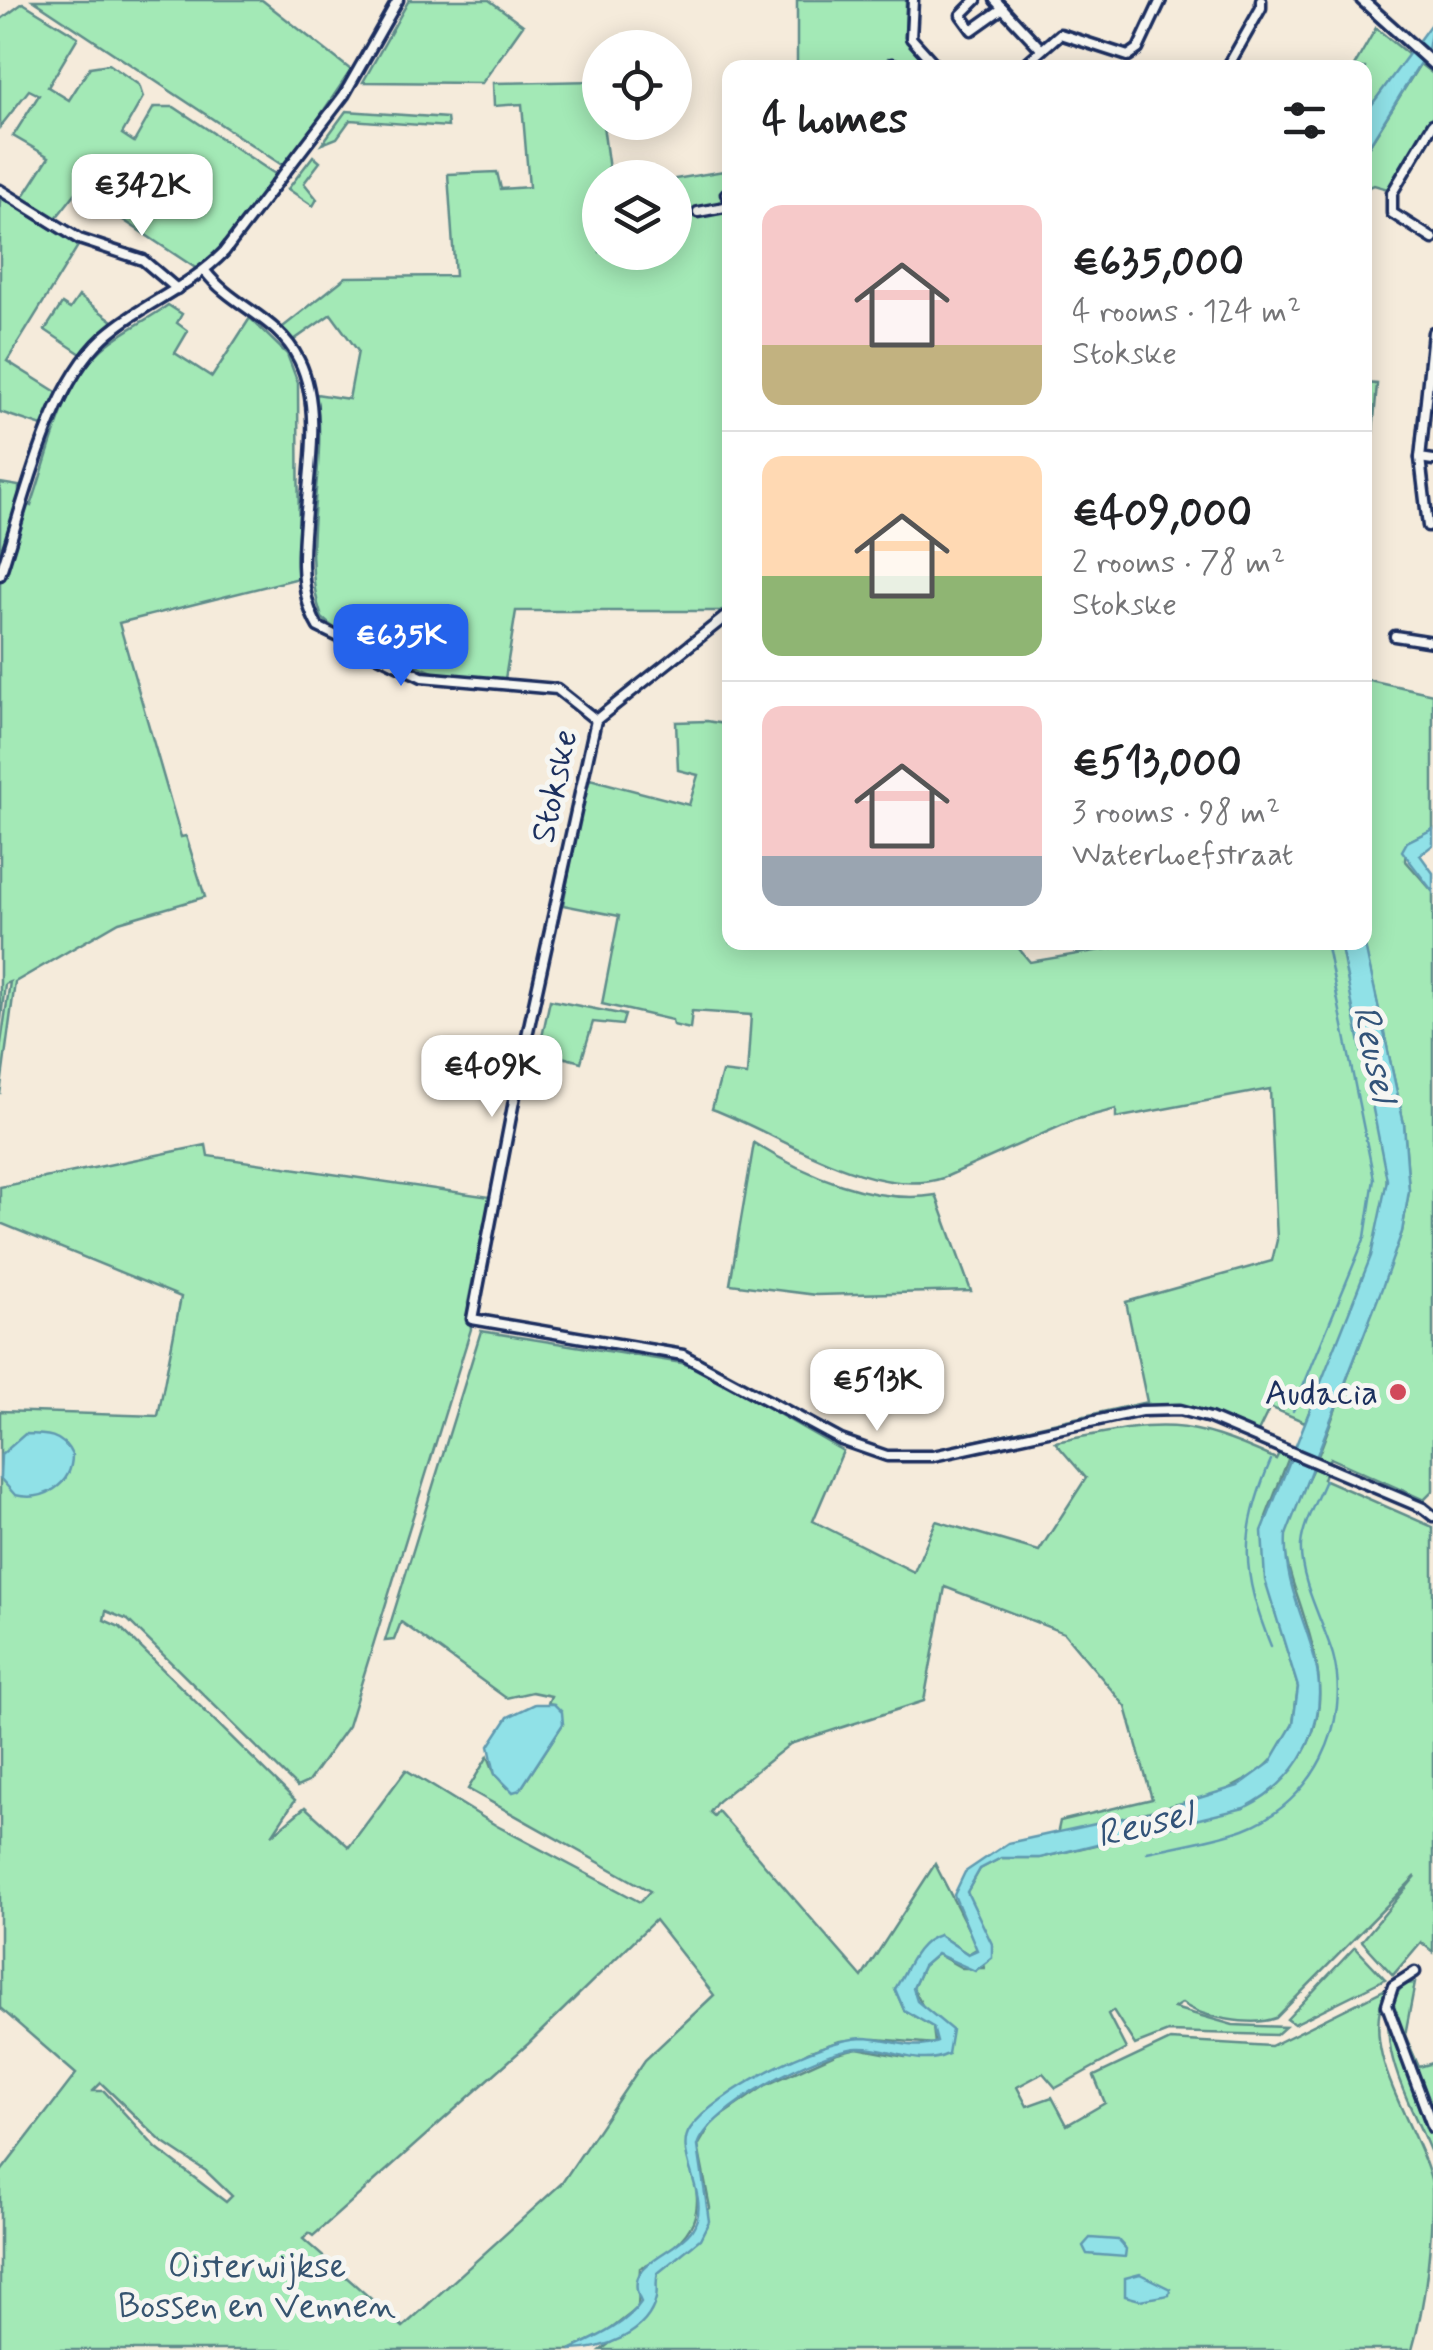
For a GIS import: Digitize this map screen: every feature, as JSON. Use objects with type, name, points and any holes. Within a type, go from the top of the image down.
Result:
[{"type":"street","points":[[0,575],[73,376],[105,336],[205,272],[344,95],[398,0]]},
{"type":"street","points":[[913,0],[911,38],[931,60]]},
{"type":"street","points":[[976,0],[961,14],[972,30],[1003,8]]},
{"type":"street","points":[[995,0],[1040,49]]},
{"type":"street","points":[[1028,60],[1060,34],[1128,56],[1138,49],[1161,0]]},
{"type":"street","points":[[1231,60],[1261,8],[1261,0]]},
{"type":"street","points":[[1362,0],[1429,62]]},
{"type":"street","points":[[1433,124],[1392,193],[1392,214],[1433,239]]},
{"type":"street","points":[[0,190],[78,239],[143,260],[177,289]]},
{"type":"street","points":[[698,212],[722,208]]},
{"type":"street","name":"Stokske","points":[[205,272],[279,332],[306,378],[312,426],[306,584],[310,614],[318,626],[365,653],[431,679],[557,689],[596,720],[472,1319],[683,1355],[841,1440],[887,1456],[933,1456],[1161,1409],[1195,1413],[1423,1508]]},
{"type":"street","points":[[1428,526],[1420,458],[1433,332]]},
{"type":"street","points":[[1420,458],[1433,460]]},
{"type":"street","points":[[596,720],[722,619]]},
{"type":"street","points":[[1396,636],[1433,642]]},
{"type":"street","points":[[1433,1497],[1423,1508],[1433,1516]]},
{"type":"street","points":[[1416,1972],[1393,1986],[1386,2005],[1433,2128]]},
{"type":"green space","points":[[33,0],[262,0],[351,70],[287,165],[282,165]]},
{"type":"green space","points":[[409,0],[489,0],[523,25],[482,83],[363,82]]},
{"type":"green space","points":[[797,0],[906,0],[905,37],[926,60],[888,58],[797,60]]},
{"type":"green space","points":[[23,3],[78,37],[48,87],[69,100],[90,67],[109,64],[139,85],[143,97],[122,134],[134,142],[154,107],[174,107],[275,174],[264,198],[242,226],[197,269],[78,190],[56,218],[22,199],[49,157],[13,136],[39,95],[29,90],[0,127],[0,20]]},
{"type":"green space","points":[[1376,28],[1409,55],[1372,105],[1372,60],[1358,60]]},
{"type":"green space","points":[[1420,64],[1433,74],[1433,118],[1391,190],[1372,186],[1372,141]]},
{"type":"green space","points":[[582,81],[582,140],[605,140],[608,160],[582,160],[582,270],[692,270],[692,176],[722,171],[722,202],[700,206],[706,214],[722,211],[722,610],[516,611],[505,679],[440,675],[341,634],[322,618],[312,563],[319,450],[316,394],[349,399],[358,351],[331,314],[291,342],[279,330],[346,277],[455,276],[448,174],[497,172],[501,189],[529,187],[522,104],[494,106],[493,83]]},
{"type":"green space","points":[[346,111],[447,118],[448,127],[350,120],[337,138],[322,144]]},
{"type":"green space","points":[[313,156],[320,162],[304,183],[317,199],[313,206],[288,189]]},
{"type":"green space","points":[[0,197],[78,246],[7,361],[58,393],[45,427],[0,412]]},
{"type":"green space","points":[[79,296],[113,321],[81,354],[45,330],[62,304],[70,309]]},
{"type":"green space","points":[[168,305],[182,314],[177,323],[188,331],[175,353],[212,377],[250,318],[287,354],[298,383],[299,578],[119,623],[181,837],[186,836],[205,897],[119,922],[15,982],[0,1094],[0,1050],[10,982],[5,984],[0,1027],[0,483],[19,486],[19,500],[31,506],[59,419],[79,377],[108,344]]},
{"type":"green space","points":[[1372,384],[1377,384],[1372,444]]},
{"type":"green space","points":[[1372,681],[1433,694],[1433,829],[1407,842],[1405,860],[1433,892],[1433,1491],[1424,1500],[1330,1458],[1327,1464],[1317,1459],[1402,1232],[1409,1191],[1404,1124],[1366,950],[1372,950]]},
{"type":"green space","points":[[676,722],[722,724],[722,950],[1020,950],[1030,962],[1101,950],[1342,950],[1378,1105],[1386,1191],[1364,1280],[1305,1422],[1270,1407],[1257,1434],[1200,1411],[1152,1406],[960,1444],[1147,1402],[1126,1302],[1272,1261],[1277,1240],[1270,1089],[1116,1118],[1116,1109],[1074,1120],[943,1178],[915,1183],[856,1173],[712,1109],[722,1072],[747,1075],[751,1015],[692,1011],[690,1029],[673,1025],[672,1020],[602,1004],[619,916],[563,905],[586,778],[689,805],[698,775],[678,770]]},
{"type":"green space","points":[[550,1000],[625,1015],[622,1025],[593,1022],[581,1062],[539,1051]]},
{"type":"green space","points":[[754,1143],[841,1185],[889,1196],[936,1195],[971,1291],[816,1295],[730,1284]]},
{"type":"green space","name":"Oisterwijkse Bossen en Vennen","points":[[206,1145],[208,1156],[490,1197],[468,1303],[471,1329],[348,1726],[308,1782],[297,1787],[128,1620],[106,1611],[104,1620],[120,1627],[295,1800],[272,1835],[305,1807],[349,1847],[406,1770],[497,1826],[640,1902],[650,1891],[468,1789],[488,1756],[495,1774],[507,1788],[522,1787],[563,1724],[554,1704],[548,1703],[551,1696],[532,1692],[506,1698],[401,1622],[394,1640],[385,1641],[481,1331],[682,1363],[704,1371],[843,1451],[813,1521],[914,1572],[936,1521],[1039,1551],[1086,1478],[1055,1442],[1167,1426],[1215,1435],[1276,1459],[1279,1453],[1289,1457],[1266,1517],[1272,1601],[1298,1687],[1293,1724],[1278,1754],[1259,1773],[1221,1793],[1057,1835],[1060,1821],[1152,1799],[1126,1707],[1064,1633],[945,1587],[924,1701],[790,1744],[718,1801],[710,1812],[714,1816],[718,1811],[862,1977],[935,1864],[978,1948],[968,1954],[939,1935],[895,1989],[904,2010],[933,2027],[935,2044],[876,2039],[840,2041],[808,2052],[703,2115],[686,2152],[697,2191],[693,2222],[674,2246],[640,2268],[638,2308],[606,2333],[570,2350],[0,2350],[0,2173],[76,2074],[0,2008],[0,1411],[158,1416],[181,1297],[0,1223],[0,1187]],"holes":[[[655,1920],[714,1995],[645,2060],[562,2183],[403,2327],[303,2239],[309,2233],[313,2236],[528,2044]],[[101,2083],[161,2141],[206,2171],[232,2196],[226,2202],[157,2149],[104,2091],[93,2091]]]},
{"type":"green space","points":[[1313,1468],[1325,1473],[1323,1479],[1433,1527],[1433,1952],[1421,1942],[1393,1975],[1362,1941],[1416,1876],[1276,2018],[1241,2021],[1214,2017],[1182,2003],[1174,2008],[1233,2025],[1285,2027],[1276,2035],[1168,2032],[1135,2045],[1113,2010],[1108,2014],[1126,2049],[1056,2088],[1043,2073],[1017,2087],[1027,2106],[1052,2097],[1067,2125],[1105,2103],[1094,2076],[1170,2040],[1271,2046],[1386,1989],[1379,2013],[1384,2063],[1432,2184],[1428,2268],[1412,2350],[601,2350],[650,2312],[658,2273],[710,2208],[698,2146],[712,2122],[766,2085],[837,2053],[857,2048],[905,2057],[948,2054],[913,1988],[923,1966],[937,1954],[962,1968],[984,1968],[967,1892],[980,1869],[1001,1858],[1040,1858],[1099,1844],[1273,1790],[1293,1768],[1315,1725],[1319,1682],[1287,1562],[1285,1537],[1294,1506]]},
{"type":"green space","points":[[1355,1947],[1385,1979],[1294,2024],[1287,2019]]},
{"type":"green space","points":[[1415,1983],[1405,2035],[1419,2067],[1433,2063],[1433,2158],[1390,2047],[1393,2003],[1404,1984]]},
{"type":"water","points":[[1433,21],[1428,50],[1372,141],[1372,104]]},
{"type":"water","points":[[1433,829],[1433,845],[1420,855],[1433,873],[1433,892],[1402,851],[1407,842]]},
{"type":"water","name":"Reusel","points":[[1341,950],[1366,950],[1404,1124],[1409,1191],[1402,1232],[1382,1288],[1286,1535],[1292,1588],[1316,1662],[1319,1688],[1317,1715],[1303,1755],[1282,1782],[1244,1808],[1040,1858],[1001,1858],[980,1869],[967,1892],[992,1944],[992,1958],[975,1971],[937,1954],[923,1966],[913,1988],[917,2001],[952,2030],[948,2054],[925,2059],[870,2048],[841,2051],[793,2070],[721,2115],[698,2146],[709,2221],[700,2239],[658,2273],[651,2311],[634,2331],[596,2347],[570,2350],[627,2318],[641,2302],[637,2289],[643,2269],[691,2231],[698,2205],[686,2140],[703,2115],[769,2070],[821,2048],[863,2038],[910,2045],[937,2042],[933,2027],[904,2010],[895,1989],[918,1950],[939,1935],[968,1954],[977,1950],[954,1895],[965,1872],[1008,1843],[1160,1810],[1238,1786],[1270,1763],[1293,1724],[1298,1687],[1265,1580],[1262,1531],[1371,1256],[1387,1180]]},
{"type":"water","points":[[25,1434],[58,1439],[72,1455],[67,1475],[45,1494],[15,1495],[0,1478],[1,1455]]},
{"type":"water","points":[[535,1704],[554,1704],[562,1712],[563,1724],[520,1790],[513,1792],[495,1774],[489,1746],[508,1717]]},
{"type":"water","points":[[1090,2238],[1118,2240],[1126,2249],[1125,2257],[1087,2254],[1083,2246]]},
{"type":"water","points":[[1140,2274],[1170,2289],[1169,2295],[1140,2300],[1125,2296],[1125,2278]]},
{"type":"waterway","name":"Reusel","points":[[1293,1411],[1365,1237],[1374,1179],[1328,950]]},
{"type":"waterway","points":[[1271,1460],[1253,1510],[1248,1553],[1254,1596],[1271,1646]]},
{"type":"waterway","name":"Reusel","points":[[1147,1852],[1232,1833],[1268,1817],[1290,1801],[1322,1758],[1337,1708],[1337,1681],[1333,1655],[1304,1572],[1301,1545],[1307,1520],[1325,1480]]},
{"type":"place","name":"Audacia","points":[[1398,1392]]}]
